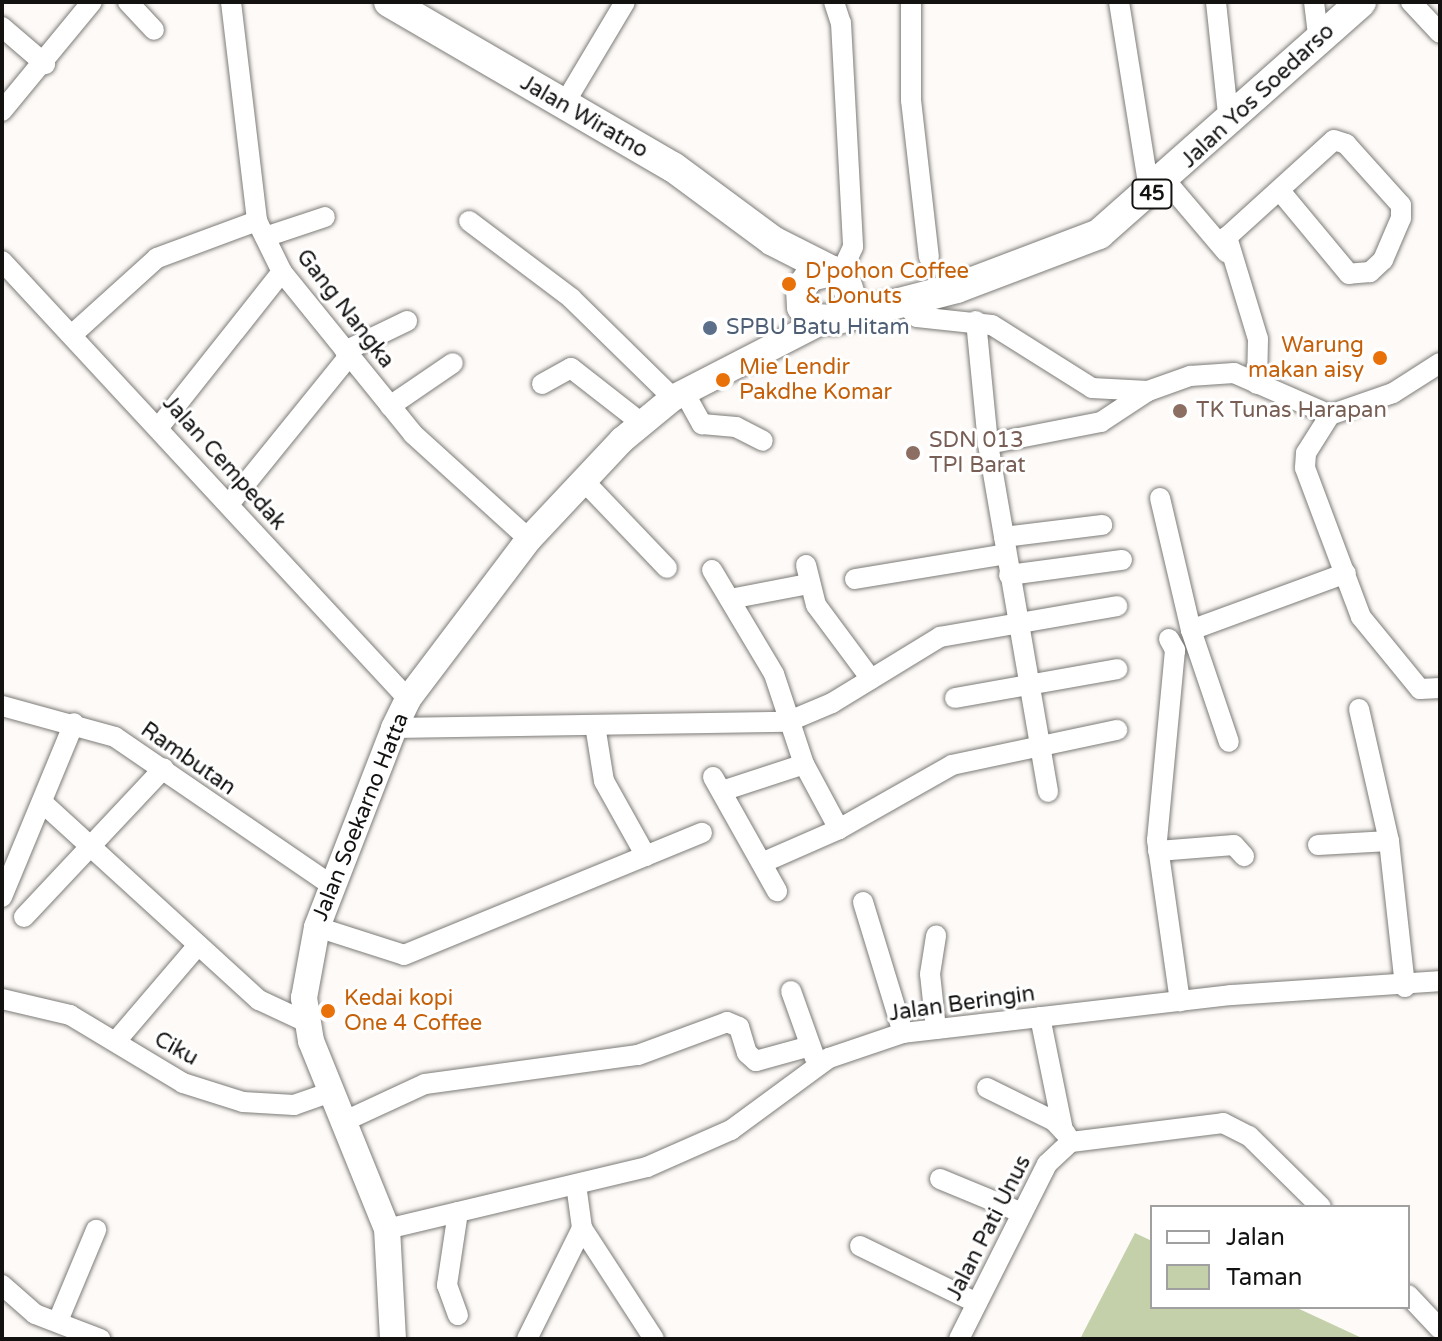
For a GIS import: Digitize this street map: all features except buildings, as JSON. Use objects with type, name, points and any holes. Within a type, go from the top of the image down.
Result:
[{"type":"highway","name":"Jalan Wiratno","points":[[389,2],[563,106],[673,167],[773,241],[839,275]]},
{"type":"highway","name":"Jalan Yos Soedarso","points":[[817,308],[900,303],[1030,264],[1099,234],[1158,188],[1361,2]]},
{"type":"highway","name":"Jalan Wiratno","points":[[773,241],[817,308]]},
{"type":"highway","points":[[839,275],[851,298],[817,308],[817,272],[839,275],[900,303]]},
{"type":"main road","name":"Jalan Soekarno Hatta","points":[[393,1339],[387,1229],[347,1120],[306,1022],[304,977],[331,885],[394,728],[408,699],[529,539],[582,479],[640,422],[678,395],[772,342],[817,308]]},
{"type":"street","points":[[2,111],[45,64],[92,2]]},
{"type":"street","points":[[128,2],[154,30]]},
{"type":"street","name":"Gang Nangka","points":[[231,2],[261,229],[282,272],[390,406],[529,539]]},
{"type":"street","points":[[563,106],[625,2]]},
{"type":"street","points":[[834,2],[841,23],[853,247],[839,275]]},
{"type":"street","points":[[911,2],[912,116],[929,257]]},
{"type":"street","points":[[1119,2],[1158,188],[1227,253]]},
{"type":"street","points":[[1216,2],[1229,123]]},
{"type":"street","points":[[1314,2],[1319,40]]},
{"type":"street","points":[[1411,2],[1440,33]]},
{"type":"street","points":[[2,27],[45,64]]},
{"type":"street","points":[[1257,384],[1258,339],[1227,253],[1227,237],[1280,191],[1328,143],[1340,141],[1401,205],[1399,231],[1370,272],[1349,274],[1280,191]]},
{"type":"street","points":[[74,333],[157,258],[261,229],[325,217]]},
{"type":"street","points":[[469,221],[571,298],[678,395],[702,424],[736,427],[763,441]]},
{"type":"street","name":"Jalan Cempedak","points":[[2,261],[74,333],[408,699]]},
{"type":"street","points":[[159,427],[282,272]]},
{"type":"street","points":[[900,303],[917,317],[976,321],[1092,388],[1148,391]]},
{"type":"street","points":[[230,503],[347,354],[407,321]]},
{"type":"street","points":[[976,321],[988,444],[1048,792]]},
{"type":"street","points":[[390,406],[453,363]]},
{"type":"street","points":[[1440,363],[1393,393],[1330,415],[1306,453],[1305,468],[1361,617],[1415,683],[1426,690],[1440,688]]},
{"type":"street","points":[[542,384],[571,368],[640,422]]},
{"type":"street","points":[[988,444],[1101,422],[1148,391],[1214,373],[1257,384],[1330,415]]},
{"type":"street","points":[[582,479],[667,568]]},
{"type":"street","points":[[1160,498],[1191,630],[1229,742]]},
{"type":"street","points":[[855,579],[1102,525]]},
{"type":"street","points":[[1009,575],[1122,560]]},
{"type":"street","points":[[712,570],[774,674],[787,722],[804,764],[839,829]]},
{"type":"street","points":[[1191,630],[1346,573]]},
{"type":"street","points":[[730,599],[807,574],[824,619],[871,679]]},
{"type":"street","points":[[394,728],[787,722],[871,679],[940,637],[1017,621],[1117,606]]},
{"type":"street","points":[[1169,639],[1175,650],[1158,851],[1180,1001]]},
{"type":"street","points":[[955,698],[1117,669]]},
{"type":"street","name":"Rambutan","points":[[2,706],[74,723],[115,737],[331,885]]},
{"type":"street","points":[[1359,709],[1389,841],[1405,987]]},
{"type":"street","points":[[2,897],[44,804],[74,723]]},
{"type":"street","points":[[595,725],[604,781],[646,856]]},
{"type":"street","points":[[764,862],[839,829],[952,765],[1117,730]]},
{"type":"street","points":[[777,891],[764,862],[718,784],[804,764]]},
{"type":"street","points":[[24,917],[164,768]]},
{"type":"street","points":[[44,804],[93,843],[259,1000],[306,1022]]},
{"type":"street","points":[[317,927],[404,955],[702,833]]},
{"type":"street","points":[[1318,845],[1389,841]]},
{"type":"street","points":[[1158,851],[1234,845],[1244,856]]},
{"type":"street","points":[[863,902],[903,1033]]},
{"type":"street","points":[[936,935],[930,974],[936,1029]]},
{"type":"street","points":[[117,1040],[198,945]]},
{"type":"street","name":"Jalan Beringin","points":[[387,1229],[576,1184],[692,1150],[731,1130],[817,1066],[903,1033],[1180,1001],[1405,987],[1440,981]]},
{"type":"street","points":[[791,991],[817,1066]]},
{"type":"street","name":"Ciku","points":[[2,999],[70,1015],[117,1040],[183,1083],[243,1102],[294,1105],[334,1091]]},
{"type":"street","points":[[1040,1017],[1067,1136]]},
{"type":"street","points":[[347,1120],[425,1084],[638,1055],[727,1022],[739,1027],[747,1053],[756,1061],[810,1046]]},
{"type":"street","points":[[987,1088],[1067,1136],[1223,1123],[1249,1136],[1319,1205]]},
{"type":"street","name":"Jalan Pati Unus","points":[[959,1339],[1022,1213],[1067,1136]]},
{"type":"street","points":[[940,1179],[1022,1213]]},
{"type":"street","points":[[576,1184],[582,1228],[654,1339]]},
{"type":"street","points":[[458,1212],[447,1285],[458,1315]]},
{"type":"street","points":[[527,1339],[582,1228]]},
{"type":"street","points":[[58,1321],[96,1230]]},
{"type":"street","points":[[860,1246],[977,1303]]},
{"type":"street","points":[[2,1285],[35,1314],[100,1339]]},
{"type":"street","points":[[1410,1297],[1440,1329]]},
{"type":"green space","points":[[1135,1233],[1150,1240],[1150,1309],[1299,1309],[1364,1339],[1080,1339]]},
{"type":"place","name":"D'pohon Coffee & Donuts","points":[[789,284]]},
{"type":"place","name":"SPBU Batu Hitam","points":[[710,328]]},
{"type":"place","name":"Warung makan aisy","points":[[1380,358]]},
{"type":"place","name":"Mie Lendir Pakdhe Komar","points":[[723,380]]},
{"type":"place","name":"TK Tunas Harapan","points":[[1180,411]]},
{"type":"place","name":"SDN 013 TPI Barat","points":[[913,453]]},
{"type":"place","name":"Kedai kopi One 4 Coffee","points":[[328,1011]]}]
